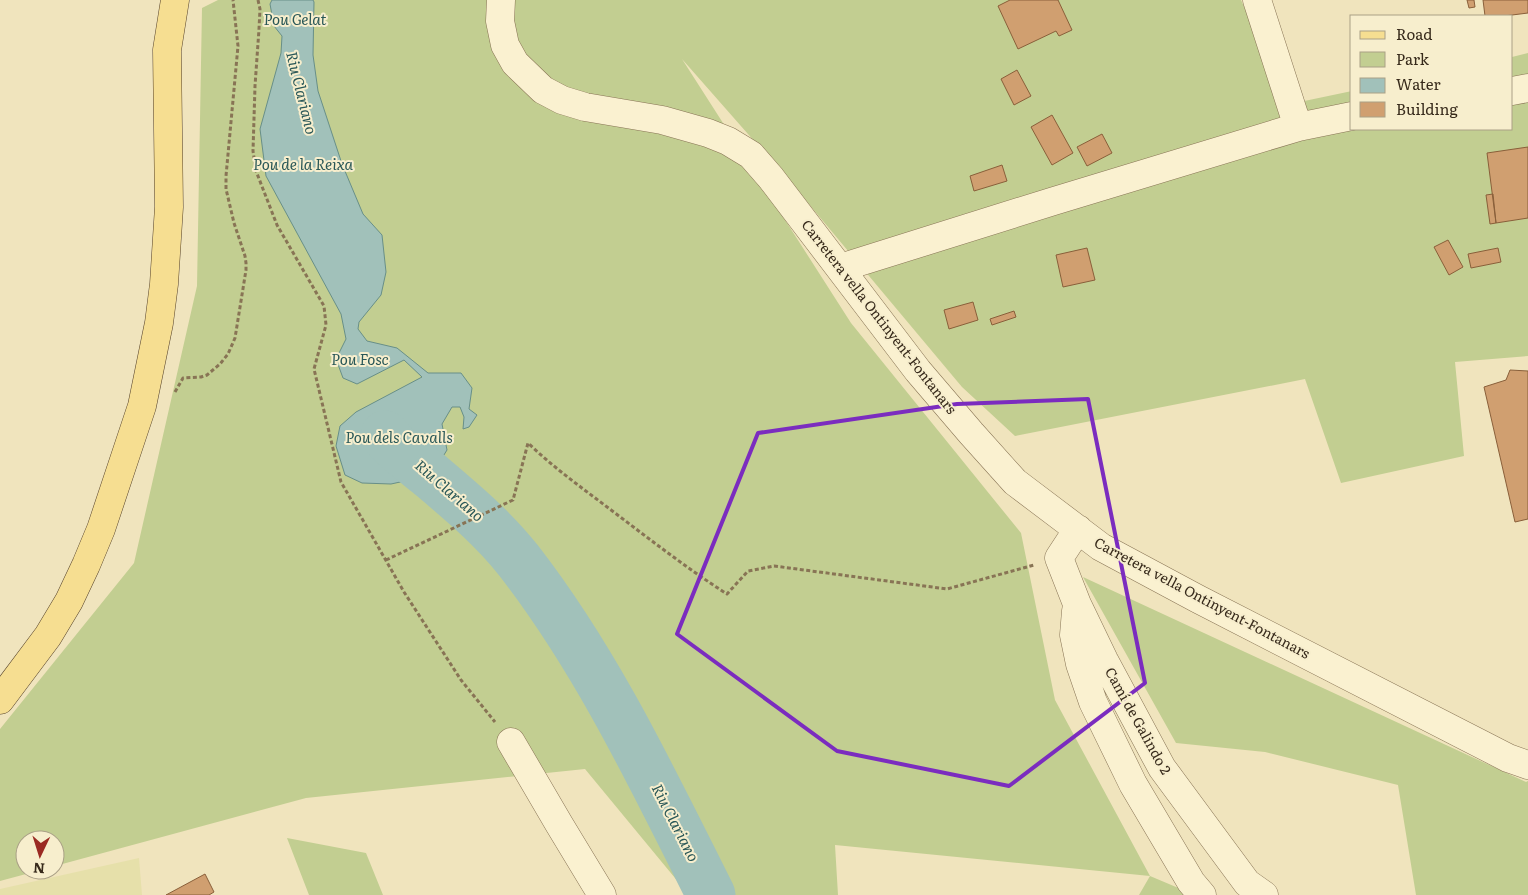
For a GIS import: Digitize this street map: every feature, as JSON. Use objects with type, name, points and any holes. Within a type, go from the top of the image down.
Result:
[{"type":"main road","points":[[0,700],[7,677],[48,636],[69,601],[101,529],[142,406],[160,323],[164,284],[169,207],[167,50],[175,0]]},
{"type":"street","name":"Carretera vella Ontinyent-Fontanars","points":[[501,0],[500,21],[505,45],[515,63],[543,90],[562,100],[585,107],[662,120],[708,133],[728,141],[751,155],[771,178],[918,371],[983,447],[1015,482],[1101,547],[1207,604],[1508,758],[1528,765]]},
{"type":"street","points":[[1258,0],[1298,127]]},
{"type":"street","points":[[1513,91],[1528,88]]},
{"type":"street","points":[[840,268],[1298,127],[1350,116]]},
{"type":"street","points":[[1059,558],[1078,529]]},
{"type":"street","name":"Camí de Galindo 2","points":[[1059,558],[1076,604],[1162,768],[1247,883],[1264,895]]},
{"type":"street","points":[[1076,604],[1074,636],[1080,664],[1093,702],[1132,784],[1191,882],[1202,895]]},
{"type":"street","points":[[511,742],[558,824],[602,895]]},
{"type":"path","points":[[258,0],[260,9],[253,151],[256,171],[277,225],[324,306],[326,325],[314,369],[341,482],[404,592],[461,680],[511,742]]},
{"type":"path","points":[[386,560],[513,500],[528,443],[549,462],[602,503],[696,574],[727,594],[748,571],[774,566],[947,589],[1059,558]]},
{"type":"highlighted area","points":[[1088,399],[1145,683],[1009,786],[837,751],[677,634],[758,433],[957,404]]},
{"type":"shaded area","points":[[139,858],[142,895],[0,895],[0,889],[40,880],[65,880],[65,875]]},
{"type":"green space","points":[[218,0],[1241,0],[1290,104],[1350,91],[1350,130],[1513,130],[1513,57],[1528,53],[1528,356],[1455,362],[1464,456],[1341,483],[1305,379],[1015,436],[962,387],[792,184],[682,59],[851,323],[1021,533],[1055,700],[1150,876],[835,845],[838,895],[689,895],[585,769],[306,798],[65,863],[65,830],[15,830],[15,877],[0,881],[0,729],[134,563],[197,286],[202,8]]},
{"type":"green space","points":[[1083,577],[1526,782],[1528,781],[1528,895],[1416,895],[1398,785],[1265,752],[1176,743]]},
{"type":"green space","points":[[287,838],[366,853],[383,895],[309,895]]},
{"type":"green space","points":[[1150,876],[1195,895],[1139,895]]},
{"type":"water","points":[[272,0],[313,0],[314,2],[313,55],[318,91],[342,164],[363,214],[382,235],[386,272],[381,295],[359,322],[358,329],[367,341],[397,348],[428,373],[461,373],[472,388],[469,409],[477,415],[469,427],[463,429],[464,417],[460,407],[452,407],[442,424],[447,450],[437,466],[437,479],[414,479],[391,484],[362,483],[345,475],[336,446],[340,426],[356,412],[422,377],[404,360],[357,384],[343,378],[336,359],[346,339],[341,314],[266,176],[260,129],[281,53],[282,36],[274,26],[270,4]]},
{"type":"building","points":[[1010,0],[1058,0],[1072,30],[1059,36],[1056,31],[1018,49],[998,6]]},
{"type":"building","points":[[1467,0],[1474,0],[1475,7],[1469,8]]},
{"type":"building","points":[[1483,0],[1528,0],[1528,13],[1485,15]]},
{"type":"building","points":[[1017,70],[1031,96],[1014,105],[1001,79]]},
{"type":"building","points":[[1052,115],[1073,153],[1052,165],[1031,127]]},
{"type":"building","points":[[1102,134],[1112,153],[1087,166],[1077,147]]},
{"type":"building","points":[[1528,147],[1528,218],[1496,223],[1487,153]]},
{"type":"building","points":[[1002,165],[1007,181],[974,191],[970,176]]},
{"type":"building","points":[[1493,194],[1496,223],[1490,224],[1486,195]]},
{"type":"building","points":[[1448,240],[1463,267],[1449,275],[1434,247]]},
{"type":"building","points":[[1087,248],[1095,280],[1063,287],[1056,255]]},
{"type":"building","points":[[1498,248],[1501,262],[1471,268],[1468,254]]},
{"type":"building","points":[[973,302],[978,320],[949,329],[944,310]]},
{"type":"building","points":[[1014,311],[1016,317],[992,325],[990,319]]},
{"type":"building","points":[[1510,370],[1528,371],[1528,519],[1515,522],[1484,387],[1506,380]]},
{"type":"building","points":[[205,874],[214,892],[209,895],[166,895]]},
{"type":"waterway","name":"Riu Clariano","points":[[385,435],[488,526],[519,561],[548,600],[623,723],[711,895]]},
{"type":"water label","name":"Pou Gelat","points":[[295,20]]},
{"type":"water label","name":"Pou de la Reixa","points":[[303,165]]},
{"type":"water label","name":"Pou Fosc","points":[[360,360]]},
{"type":"water label","name":"Pou dels Cavalls","points":[[399,438]]}]
